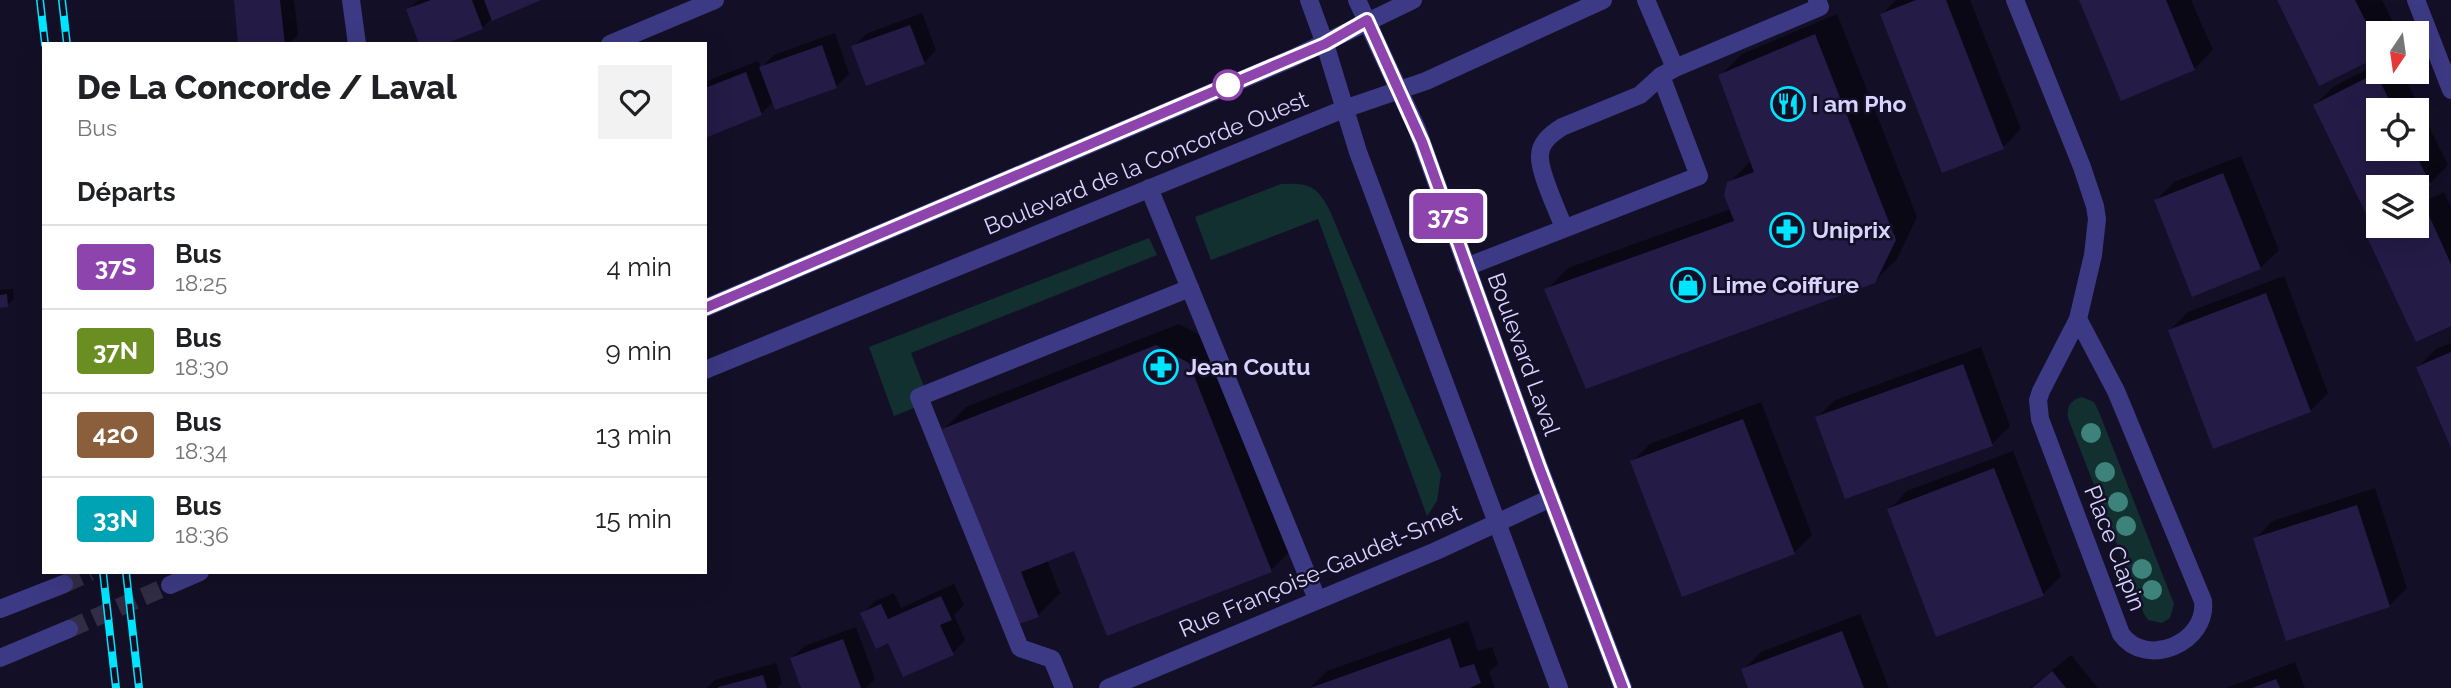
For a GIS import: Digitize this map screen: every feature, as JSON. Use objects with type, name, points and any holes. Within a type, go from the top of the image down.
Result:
[{"type":"street","points":[[351,0],[357,42]]},
{"type":"street","points":[[615,42],[715,0]]},
{"type":"street","points":[[1309,0],[1344,109],[1559,688]]},
{"type":"street","name":"Boulevard Laval","points":[[1357,0],[1422,142],[1623,688]]},
{"type":"street","name":"Boulevard de la Concorde Ouest","points":[[707,307],[1325,44],[1367,20],[1413,0]]},
{"type":"street","name":"Boulevard de la Concorde Ouest","points":[[707,368],[1344,109],[1400,92],[1604,0]]},
{"type":"street","points":[[1466,267],[1699,176],[1646,0]]},
{"type":"street","points":[[1564,228],[1540,158],[1543,145],[1551,134],[1640,95],[1668,72],[1820,7],[1817,0]]},
{"type":"street","name":"Place Clapin","points":[[2015,0],[2095,206],[2096,234],[2078,319],[2041,391],[2038,400],[2040,419],[2122,634],[2132,646],[2155,651],[2182,642],[2195,632],[2203,618],[2203,601],[2116,391],[2078,319]]},
{"type":"street","points":[[2416,0],[2451,90]]},
{"type":"street","points":[[1149,188],[1317,599]]},
{"type":"street","points":[[1064,688],[1052,659],[1020,648],[919,397],[1190,288]]},
{"type":"street","name":"Rue Françoise-Gaudet-Smet","points":[[1108,688],[1551,498]]},
{"type":"street","points":[[170,585],[195,574]]},
{"type":"street","points":[[0,609],[64,584]]},
{"type":"street","points":[[0,658],[69,629]]},
{"type":"green space","points":[[1281,184],[1299,184],[1312,188],[1321,196],[1330,211],[1441,474],[1437,501],[1427,516],[1318,219],[1211,260],[1195,217]]},
{"type":"green space","points":[[1149,238],[1157,255],[911,353],[925,389],[924,404],[894,416],[869,347]]},
{"type":"green space","points":[[2082,397],[2094,402],[2099,412],[2174,604],[2170,618],[2162,623],[2148,620],[2144,614],[2068,418],[2070,404]]},
{"type":"building","points":[[234,0],[280,0],[285,42],[238,42]]},
{"type":"building","points":[[431,0],[472,0],[483,29],[450,42],[418,42],[406,9]]},
{"type":"building","points":[[484,0],[541,0],[492,21]]},
{"type":"building","points":[[1916,0],[1946,0],[2004,149],[1942,173],[1880,14]]},
{"type":"building","points":[[2079,0],[2166,0],[2195,70],[2121,101]]},
{"type":"building","points":[[2277,0],[2355,0],[2366,22],[2366,63],[2319,86]]},
{"type":"building","points":[[910,25],[925,64],[866,86],[851,46]]},
{"type":"building","points":[[1815,34],[1896,240],[1875,283],[1586,389],[1544,289],[1734,221],[1724,195],[1727,182],[1754,172],[1718,75]]},
{"type":"building","points":[[822,45],[837,88],[775,110],[759,67]]},
{"type":"building","points":[[746,72],[762,115],[707,137],[707,87]]},
{"type":"building","points":[[2366,78],[2366,84],[2381,84],[2388,98],[2366,98],[2366,161],[2419,161],[2426,175],[2366,175],[2366,214],[2313,105]]},
{"type":"building","points":[[2223,173],[2261,269],[2192,297],[2154,200]]},
{"type":"building","points":[[2429,216],[2451,264],[2451,326],[2416,342],[2367,238],[2429,238]]},
{"type":"building","points":[[2266,293],[2311,412],[2213,449],[2168,330]]},
{"type":"building","points":[[7,294],[8,307],[0,308],[0,295]]},
{"type":"building","points":[[1156,345],[1189,363],[1272,572],[1107,636],[1074,551],[1021,572],[1039,617],[1019,624],[942,429]]},
{"type":"building","points":[[2451,352],[2451,448],[2416,367]]},
{"type":"building","points":[[1963,364],[1993,446],[1845,499],[1815,417]]},
{"type":"building","points":[[1743,419],[1795,554],[1682,597],[1630,461]]},
{"type":"building","points":[[1994,468],[2044,596],[1936,637],[1887,509]]},
{"type":"building","points":[[2357,505],[2390,607],[2286,641],[2253,538]]},
{"type":"building","points":[[941,596],[952,620],[940,625],[954,655],[903,677],[888,643],[876,649],[860,613],[881,604],[888,619]]},
{"type":"building","points":[[1842,631],[1864,688],[1748,688],[1741,669]]},
{"type":"building","points":[[1450,638],[1460,668],[1474,664],[1481,683],[1470,688],[1310,688]]},
{"type":"building","points":[[843,639],[861,688],[801,688],[790,658]]},
{"type":"building","points":[[2052,671],[2066,688],[2032,688]]},
{"type":"building","points":[[763,675],[767,688],[718,688],[718,687]]},
{"type":"building","points":[[2276,679],[2280,688],[2252,688]]},
{"type":"tunnel","points":[[64,584],[86,574]]},
{"type":"tunnel","points":[[69,629],[170,585]]},
{"type":"railway","points":[[40,0],[45,42]]},
{"type":"railway","points":[[62,0],[67,42]]},
{"type":"railway","points":[[103,574],[116,688]]},
{"type":"railway","points":[[126,574],[139,688]]},
{"type":"bus line","name":"37S","points":[[707,307],[1325,44],[1367,20],[1422,142],[1539,467],[1623,688]]},
{"type":"place","name":"I am Pho","points":[[1788,104]]},
{"type":"place","name":"Uniprix","points":[[1787,230]]},
{"type":"place","name":"Lime Coiffure","points":[[1688,285]]},
{"type":"place","name":"Jean Coutu","points":[[1161,367]]}]
